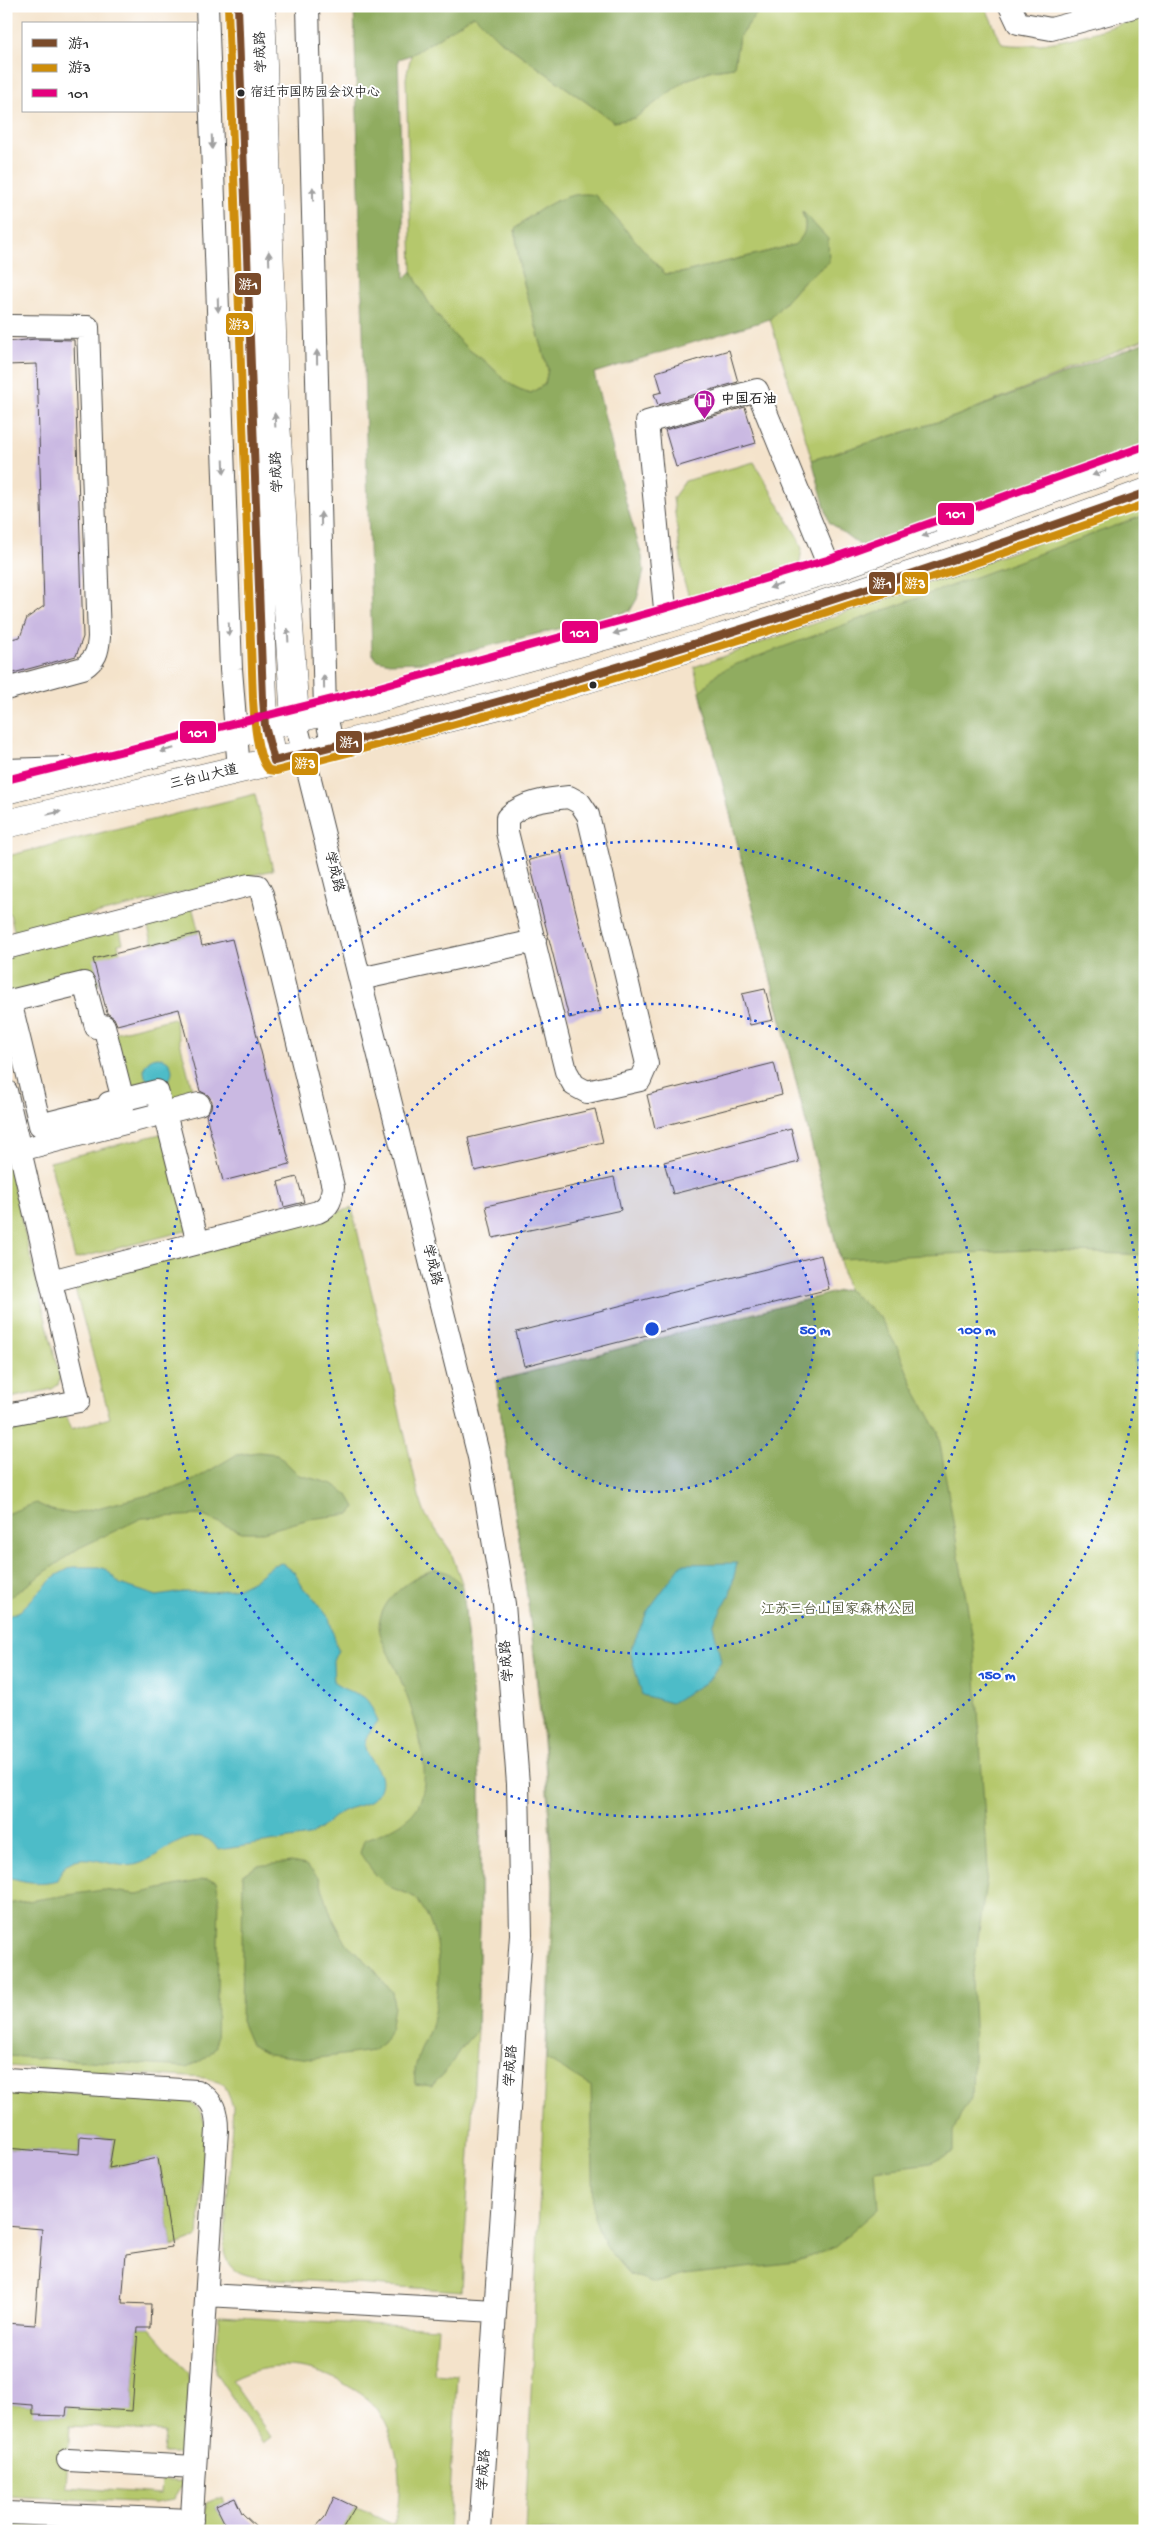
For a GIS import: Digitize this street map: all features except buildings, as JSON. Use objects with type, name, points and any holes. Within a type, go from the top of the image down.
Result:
[{"type":"main road","name":"学成路","points":[[238,6],[253,444],[266,726],[274,761]]},
{"type":"main road","name":"学成路","points":[[261,6],[274,391],[295,718]]},
{"type":"main road","points":[[6,790],[325,711],[666,619],[830,569],[1145,456]]},
{"type":"main road","name":"三台山大道","points":[[6,824],[239,770],[508,703],[722,638],[990,549],[1145,492]]},
{"type":"street","points":[[207,6],[231,669],[239,770]]},
{"type":"street","points":[[308,6],[325,711],[333,747]]},
{"type":"street","points":[[1010,6],[1018,22],[1051,29],[1137,6]]},
{"type":"street","points":[[6,689],[83,668],[93,661],[98,651],[99,637],[88,327],[11,326]]},
{"type":"street","points":[[666,619],[647,422],[757,390],[830,569]]},
{"type":"street","name":"学成路","points":[[295,718],[479,1457],[504,1604],[518,1784],[521,1934],[480,2531]]},
{"type":"street","points":[[6,770],[94,768]]},
{"type":"street","points":[[570,797],[580,802],[588,815],[646,1048],[647,1064],[640,1080],[587,1092],[574,1085],[566,1071],[534,941],[507,832],[507,818],[516,808],[554,798],[570,797]]},
{"type":"street","points":[[6,948],[249,885],[258,886],[262,894],[333,1187],[332,1198],[327,1207],[318,1212],[51,1281]]},
{"type":"street","points":[[360,979],[534,941]]},
{"type":"street","points":[[84,983],[96,1028],[104,1026],[124,1104],[63,1138],[40,1125],[10,1002],[84,983]]},
{"type":"street","points":[[6,1091],[79,1401],[6,1415]]},
{"type":"street","points":[[123,1100],[157,1091],[198,1243]]},
{"type":"street","points":[[20,1150],[199,1104]]},
{"type":"street","points":[[6,2079],[197,2091],[207,2096],[214,2106],[217,2130],[192,2525],[6,2513]]},
{"type":"street","points":[[206,2295],[495,2311]]},
{"type":"street","points":[[68,2460],[195,2467]]},
{"type":"green space","points":[[354,6],[762,6],[739,37],[734,67],[712,70],[686,80],[635,118],[614,122],[497,38],[474,15],[411,55],[398,59],[405,278],[412,271],[422,292],[435,312],[458,339],[507,381],[523,391],[531,393],[545,384],[548,369],[520,269],[515,229],[532,215],[562,198],[584,194],[595,195],[665,274],[681,273],[794,245],[805,230],[802,211],[828,239],[829,262],[804,281],[770,319],[594,373],[625,499],[642,556],[644,571],[637,599],[630,611],[424,662],[390,663],[377,660],[372,653]]},
{"type":"green space","points":[[762,6],[985,6],[1002,44],[1019,45],[1055,42],[1074,38],[1145,17],[1145,339],[954,417],[812,460],[770,319],[804,281],[829,262],[802,213],[805,230],[801,238],[794,245],[681,273],[665,274],[655,263],[562,199],[530,216],[515,229],[520,269],[548,369],[545,384],[531,393],[516,388],[468,349],[435,312],[422,292],[412,271],[406,78],[411,55],[474,15],[497,38],[614,122],[635,117],[686,80],[712,70],[733,67],[739,37]]},
{"type":"green space","points":[[1145,342],[1145,446],[861,546],[829,522],[812,460],[954,417]]},
{"type":"green space","points":[[754,462],[798,538],[802,549],[799,567],[694,599],[688,593],[684,582],[673,498],[685,481]]},
{"type":"green space","name":"江苏三台山国家森林公园","points":[[1145,504],[1145,2531],[525,2531],[553,1886],[545,1762],[529,1608],[496,1381],[847,1289],[694,667]]},
{"type":"green space","points":[[1145,515],[1145,1255],[1029,1250],[840,1259],[700,692],[716,674],[734,665]]},
{"type":"green space","points":[[255,794],[273,870],[15,934],[10,914],[6,915],[8,856]]},
{"type":"green space","points":[[192,906],[199,933],[153,944],[145,917]]},
{"type":"green space","points":[[119,927],[123,943],[118,944],[120,953],[100,984],[18,1004],[6,1013],[6,955]]},
{"type":"green space","points":[[174,1018],[193,1093],[128,1109],[110,1034]]},
{"type":"green space","points":[[164,1133],[189,1230],[75,1259],[50,1162]]},
{"type":"green space","points":[[6,1156],[60,1378],[58,1385],[52,1389],[6,1399]]},
{"type":"green space","points":[[352,1208],[419,1496],[425,1514],[451,1552],[463,1586],[480,1790],[480,1922],[477,2030],[462,2291],[262,2278],[237,2272],[226,2259],[224,2252],[233,2106],[224,2084],[205,2078],[6,2066],[6,1426],[65,1415],[71,1429],[110,1418],[75,1289],[82,1278]]},
{"type":"green space","points":[[847,1289],[879,1316],[898,1349],[913,1386],[938,1432],[974,1646],[988,1869],[972,1980],[974,2025],[972,2098],[961,2113],[953,2132],[953,2152],[931,2163],[875,2170],[878,2209],[836,2246],[796,2262],[685,2275],[655,2283],[629,2274],[605,2246],[594,2217],[591,2086],[546,2059],[553,1928],[550,1822],[532,1632],[496,1381]]},
{"type":"green space","points":[[258,1452],[277,1454],[299,1475],[333,1484],[348,1495],[355,1507],[351,1514],[309,1519],[263,1532],[242,1532],[201,1515],[142,1518],[79,1548],[6,1600],[6,1514],[36,1503],[51,1510],[73,1514],[172,1489],[192,1481],[236,1455]]},
{"type":"green space","points":[[435,1569],[449,1573],[463,1586],[480,1790],[480,1922],[477,2030],[432,2086],[415,2084],[415,2075],[417,2059],[432,2022],[437,1991],[438,1959],[432,1928],[426,1913],[417,1900],[383,1882],[360,1853],[364,1840],[394,1827],[408,1818],[418,1806],[423,1792],[423,1757],[415,1719],[403,1685],[383,1641],[379,1625],[385,1606],[399,1590],[417,1577]]},
{"type":"green space","points":[[291,1862],[306,1865],[319,1878],[331,1915],[346,1943],[372,1967],[392,1992],[394,2005],[391,2026],[384,2042],[373,2051],[311,2059],[268,2054],[251,2045],[241,2021],[243,1875],[257,1866]]},
{"type":"green space","points":[[207,1879],[216,1881],[219,1894],[216,2046],[207,2057],[187,2067],[6,2056],[6,1904],[103,1890],[137,1894]]},
{"type":"green space","points":[[6,2089],[184,2099],[193,2104],[201,2114],[206,2128],[198,2237],[172,2247],[158,2158],[109,2168],[114,2139],[80,2136],[79,2154],[6,2148]]},
{"type":"green space","points":[[219,2316],[438,2328],[434,2373],[457,2375],[448,2531],[340,2531],[355,2507],[394,2525],[399,2496],[398,2466],[391,2437],[378,2410],[357,2391],[320,2373],[291,2367],[260,2369],[231,2380],[271,2437],[263,2443],[215,2372]]},
{"type":"green space","points":[[138,2328],[150,2328],[189,2373],[185,2454],[163,2454],[165,2432],[70,2426],[66,2487],[160,2494],[161,2480],[184,2482],[173,2500],[156,2503],[6,2496],[6,2403],[33,2405],[34,2415],[66,2416],[67,2407],[132,2410]]},
{"type":"green space","points":[[223,2496],[225,2503],[216,2507],[231,2531],[204,2531],[206,2503]]},
{"type":"green space","points":[[6,2524],[160,2531],[6,2531]]},
{"type":"water","points":[[158,1057],[168,1061],[172,1071],[168,1081],[158,1085],[148,1081],[144,1071],[148,1061]]},
{"type":"water","points":[[1145,1345],[1145,1378],[1135,1374],[1135,1355]]},
{"type":"water","points":[[282,1563],[294,1572],[304,1589],[310,1593],[329,1618],[338,1650],[333,1661],[334,1683],[361,1695],[369,1703],[373,1711],[377,1722],[367,1736],[365,1745],[366,1751],[381,1780],[375,1797],[369,1802],[343,1811],[309,1836],[218,1850],[210,1841],[200,1837],[190,1838],[138,1864],[127,1866],[82,1859],[72,1861],[64,1868],[57,1880],[51,1882],[32,1882],[6,1876],[6,1617],[20,1611],[55,1576],[72,1567],[99,1567],[107,1570],[120,1584],[157,1596],[183,1592],[213,1592],[238,1588],[254,1580],[273,1565]]},
{"type":"water","points":[[737,1563],[730,1594],[713,1625],[721,1661],[709,1680],[671,1703],[642,1695],[630,1651],[648,1610],[682,1564]]},
{"type":"transit line","name":"游3","points":[[228,6],[253,699],[258,747],[269,770],[276,771],[496,713],[714,648],[930,578],[1145,504]]},
{"type":"transit line","name":"游1","points":[[238,6],[263,699],[265,726],[274,761],[495,703],[713,638],[929,568],[1145,493]]},
{"type":"transit line","name":"101","points":[[6,780],[361,692],[663,609],[827,560],[1142,447]]},
{"type":"place","name":"宿迁市国防园会议中心","points":[[241,93]]},
{"type":"place","name":"中国石油","points":[[705,419]]}]
